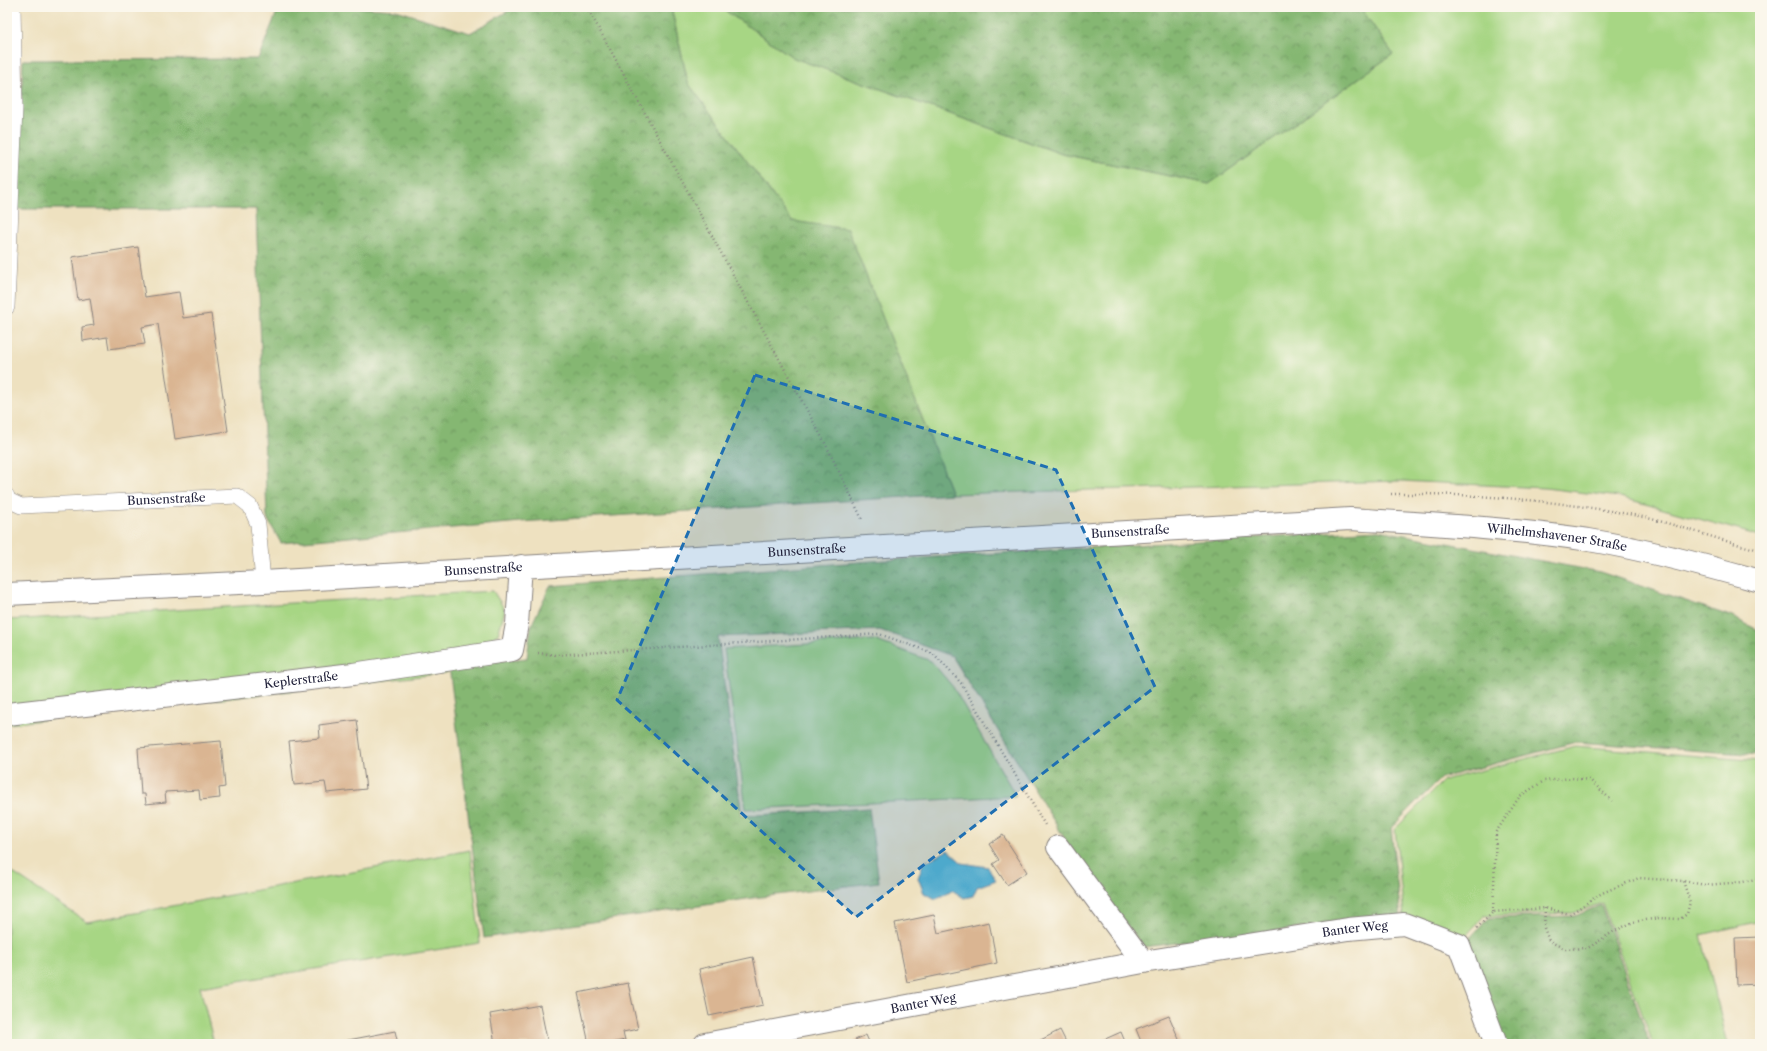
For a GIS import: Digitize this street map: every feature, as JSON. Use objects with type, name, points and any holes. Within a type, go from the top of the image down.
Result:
[{"type":"street","name":"Bunsenstraße","points":[[7,594],[262,582],[1350,519]]},
{"type":"street","name":"Wilhelmshavener Straße","points":[[1350,519],[1471,526],[1589,540],[1662,555],[1760,581]]},
{"type":"street","points":[[512,650],[517,624],[521,566]]},
{"type":"street","name":"Keplerstraße","points":[[7,714],[353,674],[512,650]]},
{"type":"street","points":[[1058,847],[1143,962]]},
{"type":"street","name":"Banter Weg","points":[[704,1044],[1143,962],[1348,928],[1404,924],[1459,945]]},
{"type":"street","points":[[1459,945],[1496,1044]]},
{"type":"lane","points":[[7,307],[15,108],[13,7]]},
{"type":"lane","name":"Bunsenstraße","points":[[7,496],[8,500],[21,506],[237,496],[250,506],[258,524],[262,582]]},
{"type":"path","points":[[587,7],[826,445],[863,523]]},
{"type":"path","points":[[512,650],[556,655],[879,634],[933,653],[961,683],[1058,847]]},
{"type":"path","points":[[1493,912],[1496,832],[1520,796],[1544,781],[1572,778],[1590,780],[1612,801]]},
{"type":"path","points":[[1459,945],[1493,912],[1545,908],[1570,914],[1602,893],[1638,878],[1683,881],[1705,885],[1743,882],[1760,878]]},
{"type":"path","points":[[1545,908],[1544,928],[1549,941],[1565,949],[1588,948],[1613,932],[1633,922],[1659,918],[1680,919],[1687,914],[1690,902],[1683,881]]},
{"type":"highlighted area","points":[[755,375],[1056,470],[1155,687],[856,917],[617,700]]},
{"type":"green space","points":[[279,7],[350,7],[396,10],[470,33],[515,7],[671,7],[688,83],[792,221],[848,229],[952,494],[521,522],[281,543],[267,518],[256,209],[17,209],[23,60],[258,59]]},
{"type":"green space","points":[[671,7],[720,7],[794,58],[1062,154],[1209,184],[1393,54],[1360,7],[1760,7],[1760,536],[1620,497],[1545,488],[1400,481],[952,494],[848,230],[792,221],[688,83]]},
{"type":"green space","points":[[720,7],[1360,7],[1393,54],[1209,184],[1062,154],[794,58]]},
{"type":"green space","points":[[1378,530],[1600,572],[1730,616],[1760,631],[1760,755],[1576,742],[1441,778],[1391,828],[1401,919],[1345,923],[1143,947],[1068,844],[952,656],[880,630],[718,637],[742,816],[869,808],[879,882],[753,898],[484,938],[449,666],[527,658],[531,626],[550,586],[872,561]]},
{"type":"green space","points":[[493,591],[505,610],[498,634],[446,673],[8,724],[7,727],[7,620]]},
{"type":"green space","points":[[874,640],[931,661],[953,687],[1016,796],[746,809],[724,649]]},
{"type":"green space","points":[[1575,746],[1760,761],[1760,921],[1701,935],[1728,1044],[1653,1044],[1602,903],[1574,913],[1484,916],[1461,941],[1404,917],[1395,829],[1444,780]]},
{"type":"green space","points":[[470,850],[480,943],[200,987],[214,1044],[7,1044],[7,869],[87,922]]},
{"type":"green space","points":[[1601,905],[1650,1044],[1502,1044],[1464,944],[1489,918],[1575,916]]},
{"type":"water","points":[[948,850],[962,863],[988,867],[996,880],[977,887],[973,896],[964,898],[952,890],[936,899],[924,893],[918,878],[923,863]]},
{"type":"building","points":[[138,247],[145,297],[179,292],[183,318],[211,314],[228,431],[175,439],[158,324],[142,327],[145,344],[109,349],[107,337],[83,341],[82,327],[94,325],[90,298],[78,300],[72,257]]},
{"type":"building","points":[[357,720],[366,789],[327,793],[325,782],[294,785],[289,741],[320,738],[319,725]]},
{"type":"building","points":[[221,741],[225,787],[219,788],[220,798],[200,800],[199,790],[165,792],[166,802],[146,804],[145,794],[141,794],[138,748]]},
{"type":"building","points":[[1003,835],[1027,872],[1007,885],[993,864],[999,860],[989,844]]},
{"type":"building","points":[[934,915],[938,933],[989,922],[997,963],[907,982],[895,923]]},
{"type":"building","points":[[1760,937],[1760,984],[1737,985],[1735,938]]},
{"type":"building","points":[[753,957],[763,1005],[709,1016],[699,969]]},
{"type":"building","points":[[628,983],[638,1029],[623,1032],[625,1040],[606,1044],[589,1044],[578,993]]},
{"type":"building","points":[[540,1005],[548,1044],[495,1044],[490,1014]]},
{"type":"building","points":[[1169,1016],[1181,1044],[1142,1044],[1136,1029]]},
{"type":"building","points":[[1060,1030],[1067,1044],[1033,1044]]},
{"type":"building","points":[[395,1031],[398,1044],[339,1044],[338,1042]]},
{"type":"building","points":[[1121,1032],[1126,1044],[1094,1044]]},
{"type":"building","points":[[866,1035],[870,1044],[857,1044],[855,1040]]}]
